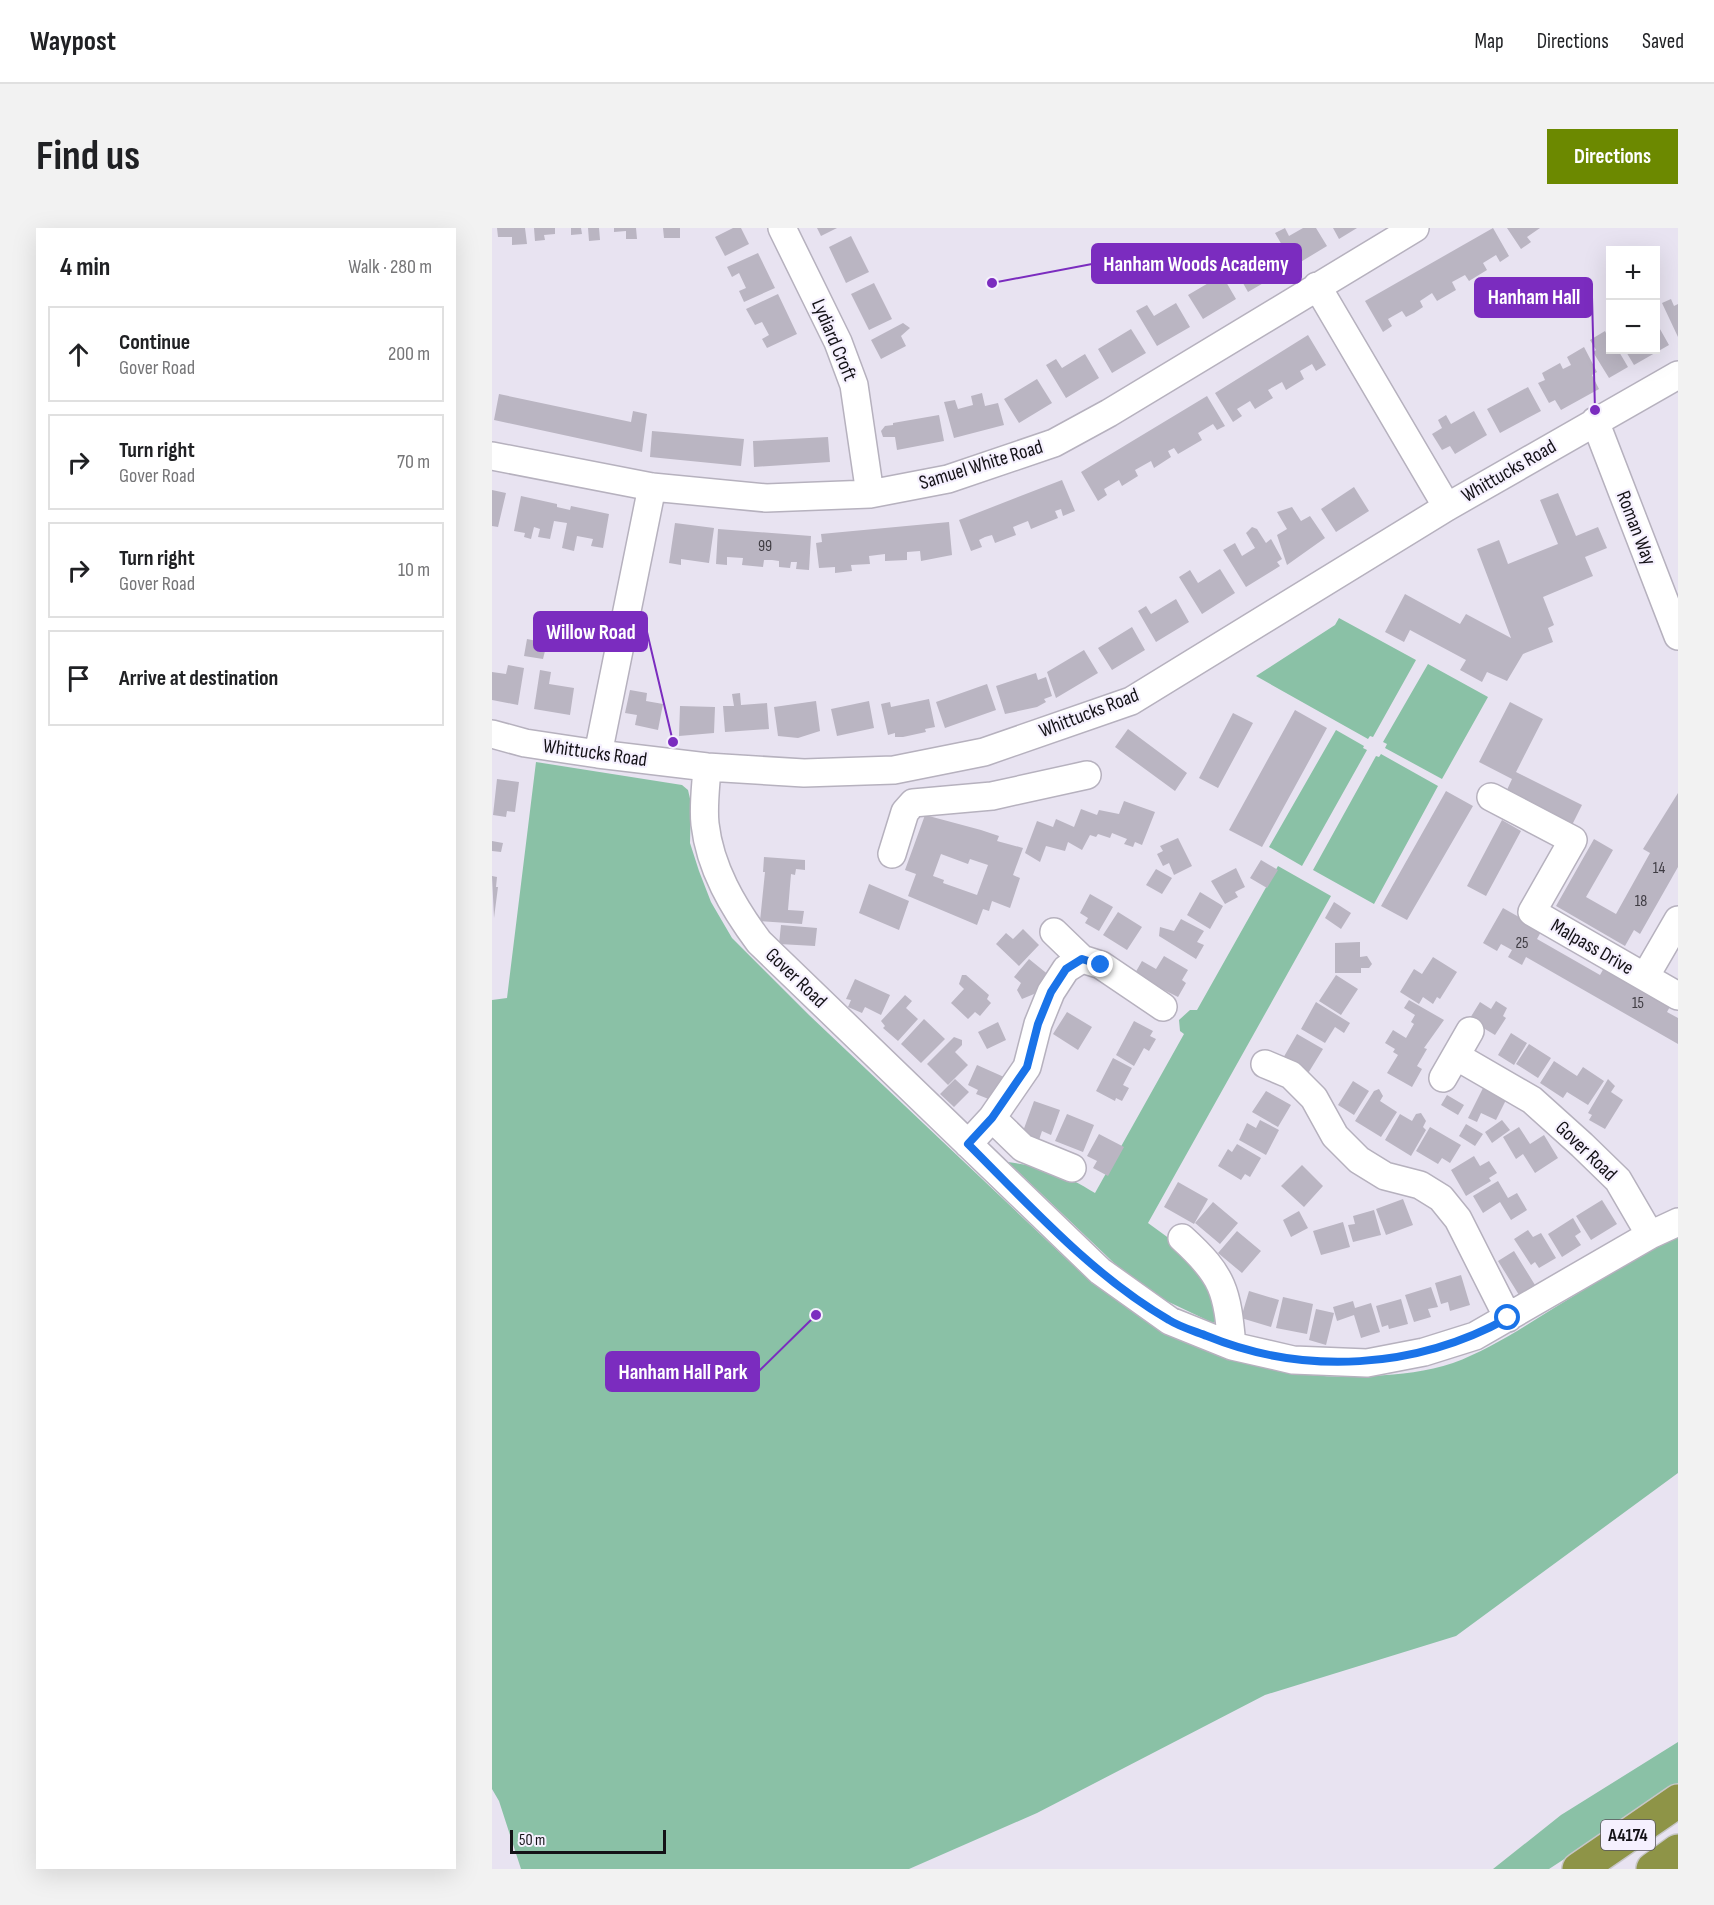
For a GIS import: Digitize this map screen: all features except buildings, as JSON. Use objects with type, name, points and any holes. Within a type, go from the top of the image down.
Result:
[{"type":"highway","name":"A4174","points":[[1579,1869],[1678,1801]]},
{"type":"highway","name":"A4174","points":[[1653,1869],[1678,1851]]},
{"type":"street","name":"Lydiard Croft","points":[[782,228],[838,342],[854,385],[870,494]]},
{"type":"street","name":"Samuel White Road","points":[[492,456],[652,487],[766,498],[870,494],[948,479],[1054,443],[1109,413],[1415,228]]},
{"type":"street","points":[[1317,286],[1447,507]]},
{"type":"street","name":"Whittucks Road","points":[[492,734],[525,743],[598,754],[707,767],[804,773],[894,770],[984,752],[1131,701],[1447,507],[1678,375]]},
{"type":"street","name":"Roman Way","points":[[1595,421],[1678,636]]},
{"type":"street","points":[[598,754],[652,487]]},
{"type":"street","points":[[984,752],[992,796]]},
{"type":"street","name":"Gover Road","points":[[707,767],[705,824],[720,879],[736,910],[759,942],[1100,1271],[1170,1321],[1232,1346],[1293,1359],[1367,1363],[1424,1352],[1475,1336],[1650,1235],[1618,1180],[1532,1100],[1450,1067],[1470,1032]]},
{"type":"street","points":[[892,854],[905,812],[913,803],[992,796],[1087,775]]},
{"type":"street","name":"Malpass Drive","points":[[1491,797],[1573,840],[1532,912],[1678,996]]},
{"type":"street","points":[[1645,977],[1678,920]]},
{"type":"street","points":[[1054,932],[1082,959],[1101,965],[1163,1007]]},
{"type":"street","points":[[968,1144],[992,1118],[1027,1067],[1038,1024],[1051,992],[1066,969],[1082,959]]},
{"type":"street","points":[[1265,1064],[1291,1075],[1314,1098],[1335,1136],[1359,1160],[1385,1176],[1420,1185],[1441,1198],[1458,1219],[1508,1318]]},
{"type":"street","points":[[992,1118],[1023,1148],[1072,1167]]},
{"type":"street","points":[[1650,1235],[1678,1222]]},
{"type":"street","points":[[1182,1238],[1209,1261],[1228,1299],[1232,1346]]},
{"type":"green space","points":[[1339,618],[1416,660],[1373,737],[1370,736],[1368,739],[1256,676],[1335,625]]},
{"type":"green space","points":[[1428,664],[1488,697],[1442,779],[1385,748],[1387,744],[1383,742]]},
{"type":"green space","points":[[1336,730],[1367,750],[1302,866],[1269,847]]},
{"type":"green space","points":[[1381,754],[1438,786],[1374,904],[1313,870],[1376,756],[1379,757]]},
{"type":"green space","points":[[536,762],[682,785],[688,790],[691,803],[690,843],[711,902],[732,938],[809,1015],[1077,1269],[1144,1318],[1214,1352],[1251,1364],[1289,1372],[1330,1376],[1373,1376],[1423,1371],[1443,1366],[1466,1358],[1505,1338],[1678,1232],[1678,1473],[1456,1636],[1265,1695],[1037,1813],[909,1869],[521,1869],[499,1801],[492,1789],[492,1000],[507,998]]},
{"type":"green space","points":[[1278,866],[1331,896],[1148,1223],[1181,1247],[1209,1280],[1219,1319],[1213,1323],[1152,1294],[1114,1263],[1008,1162],[1054,1172],[1095,1193],[1184,1034],[1180,1031],[1179,1020],[1190,1010],[1197,1010]]},
{"type":"green space","points":[[1678,1742],[1678,1785],[1549,1869],[1493,1869],[1561,1815]]},
{"type":"place","name":"Hanham Woods Academy","points":[[992,283]]},
{"type":"place","name":"Hanham Hall","points":[[1595,410]]},
{"type":"place","name":"Willow Road","points":[[673,742]]},
{"type":"place","name":"Hanham Hall Park","points":[[816,1315]]},
{"type":"route","points":[[1101,965],[1082,959],[1066,969],[1051,992],[1038,1024],[1027,1067],[992,1118],[968,1144],[1100,1271],[1170,1321],[1232,1346],[1293,1359],[1367,1363],[1424,1352],[1475,1336],[1508,1318]]}]
